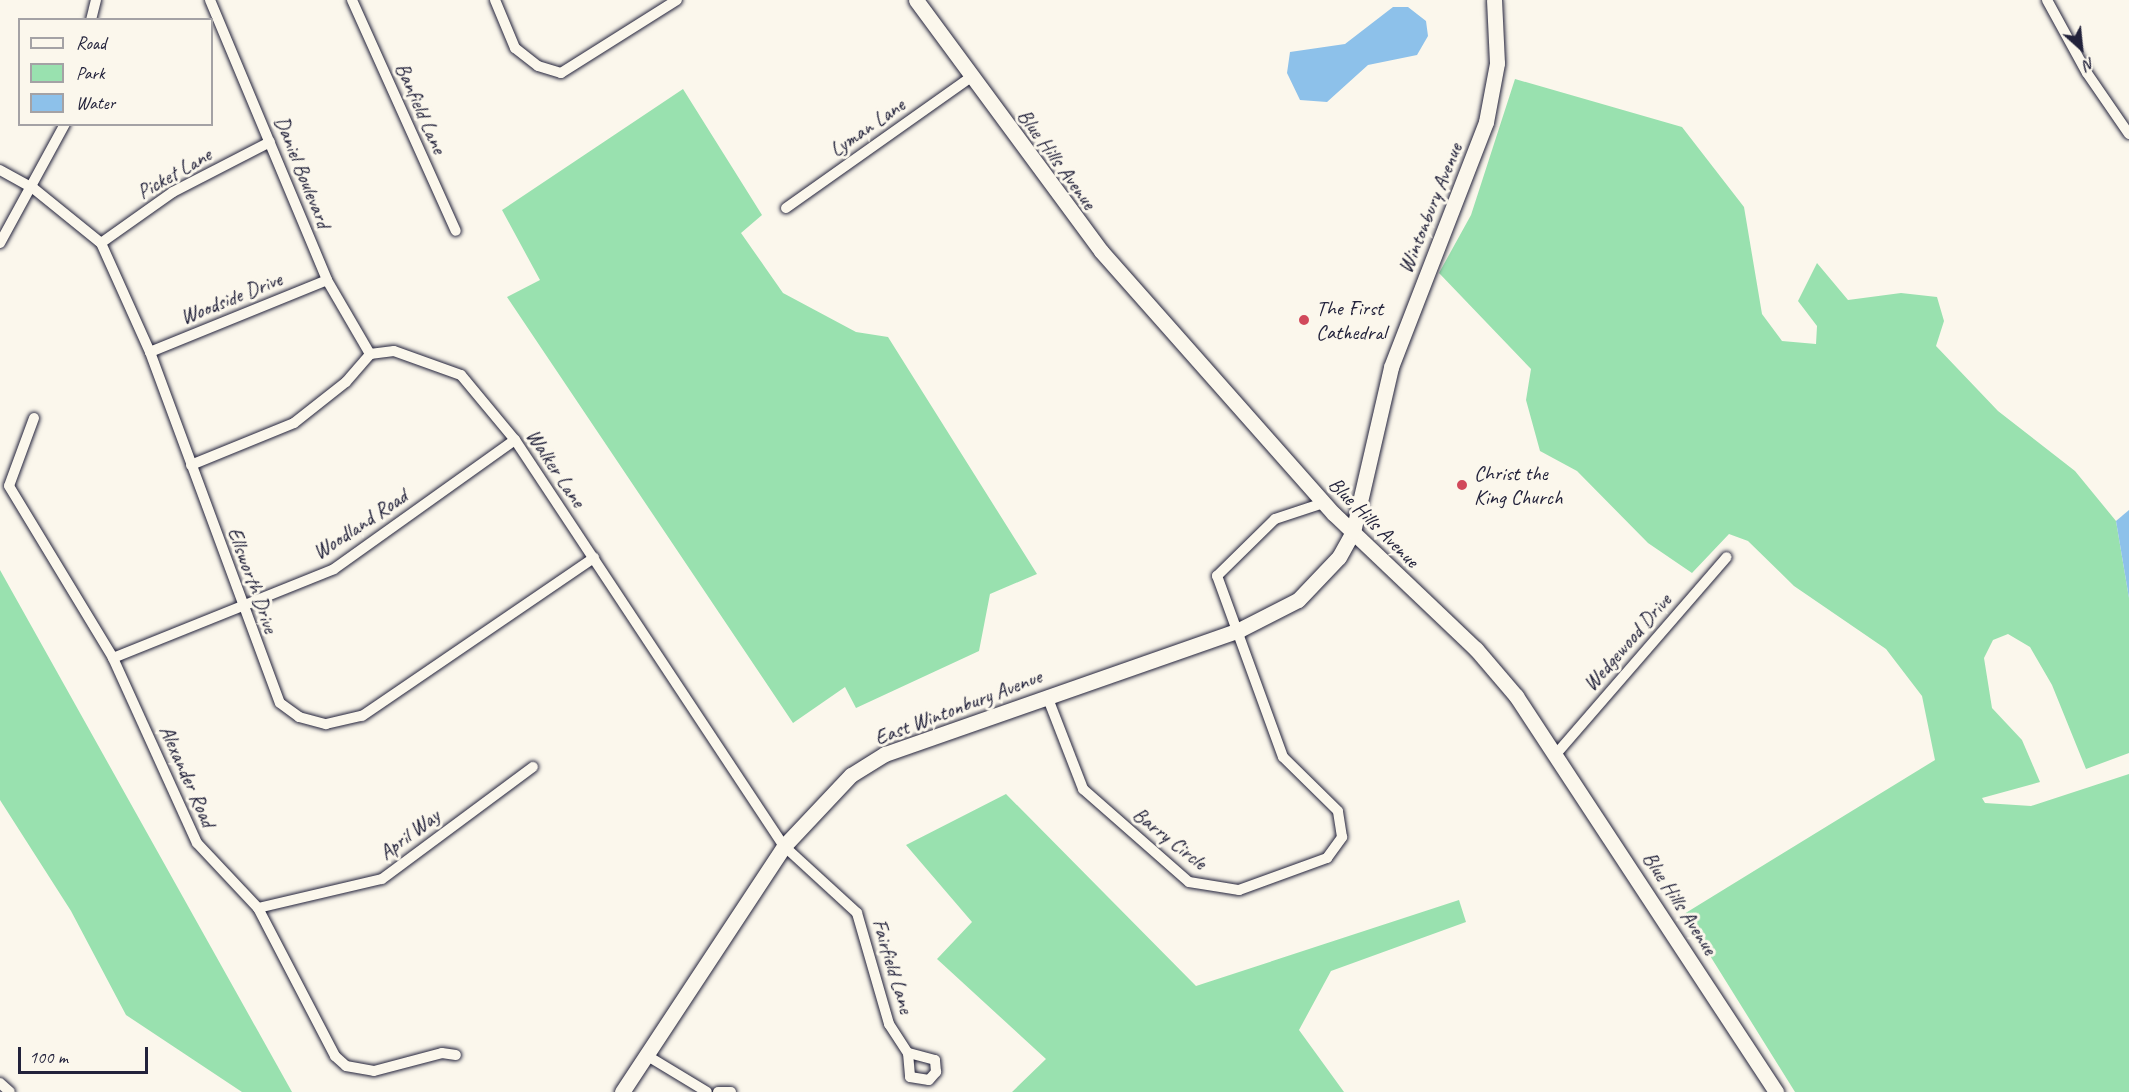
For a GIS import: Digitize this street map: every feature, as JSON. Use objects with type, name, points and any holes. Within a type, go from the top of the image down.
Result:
[{"type":"main road","name":"Blue Hills Avenue","points":[[916,0],[1085,232],[1323,503],[1476,649],[1557,753],[1776,1092]]},
{"type":"main road","name":"Wintonbury Avenue","points":[[1353,532],[1391,367],[1486,122],[1497,63],[1494,0]]},
{"type":"main road","name":"East Wintonbury Avenue","points":[[622,1092],[784,846],[818,804],[885,754],[1239,630],[1310,590],[1339,557],[1353,532]]},
{"type":"street","points":[[92,18],[96,0]]},
{"type":"street","name":"Daniel Boulevard","points":[[210,0],[327,280],[370,354]]},
{"type":"street","name":"Banfield Lane","points":[[352,0],[456,231]]},
{"type":"street","points":[[495,0],[515,48],[538,66],[561,73],[678,0]]},
{"type":"street","points":[[2047,0],[2093,83],[2129,134]]},
{"type":"street","name":"Lyman Lane","points":[[786,208],[970,77]]},
{"type":"street","points":[[0,243],[33,188],[63,126]]},
{"type":"street","name":"Picket Lane","points":[[101,243],[173,192],[270,142]]},
{"type":"street","name":"Ellsworth Drive","points":[[0,170],[33,188],[101,243],[150,352],[240,608],[280,703],[299,717],[326,724],[363,716],[594,558]]},
{"type":"street","name":"Woodside Drive","points":[[150,352],[327,280]]},
{"type":"street","name":"Walker Lane","points":[[370,354],[394,351],[461,375],[515,440],[784,846]]},
{"type":"street","points":[[190,465],[294,423],[346,382],[370,354]]},
{"type":"street","name":"Alexander Road","points":[[34,418],[9,486],[113,658],[197,843],[258,908],[335,1056],[346,1066],[374,1071],[442,1053],[456,1055]]},
{"type":"street","name":"Woodland Road","points":[[113,658],[334,569],[515,440]]},
{"type":"street","points":[[1239,630],[1218,586],[1220,569],[1275,519],[1323,503]]},
{"type":"street","name":"Wedgewood Drive","points":[[1557,753],[1727,557]]},
{"type":"street","name":"Barry Circle","points":[[1047,696],[1075,776],[1090,798],[1189,882],[1224,891],[1258,885],[1327,858],[1343,828],[1332,801],[1283,757],[1239,630]]},
{"type":"street","name":"April Way","points":[[258,908],[382,879],[533,767]]},
{"type":"street","name":"Fairfield Lane","points":[[784,846],[857,913],[889,1024],[908,1053]]},
{"type":"street","points":[[646,1055],[707,1092]]},
{"type":"street","points":[[0,1083],[10,1092]]},
{"type":"street","points":[[718,1092],[731,1092]]},
{"type":"green space","points":[[1515,79],[1682,127],[1744,207],[1762,314],[1782,341],[1816,344],[1817,326],[1798,301],[1817,263],[1848,300],[1901,293],[1937,297],[1944,321],[1936,346],[1998,411],[2075,471],[2116,521],[2129,598],[2129,753],[2086,769],[2052,685],[2030,647],[2008,634],[1993,640],[1984,658],[1992,708],[2022,740],[2040,782],[1982,798],[1985,803],[2031,806],[2129,774],[2129,1092],[1795,1092],[1684,914],[1935,760],[1922,696],[1886,649],[1794,586],[1748,541],[1729,534],[1692,573],[1648,543],[1577,471],[1540,451],[1526,400],[1531,369],[1439,273],[1471,215]]},
{"type":"green space","points":[[683,89],[762,215],[741,233],[783,293],[856,332],[888,337],[1037,574],[990,594],[979,651],[856,708],[845,687],[793,723],[507,297],[540,280],[502,210]]},
{"type":"green space","points":[[0,570],[292,1092],[242,1092],[126,1015],[71,911],[0,800]]},
{"type":"green space","points":[[1006,794],[1196,986],[1459,900],[1466,922],[1331,971],[1299,1030],[1344,1092],[1012,1092],[1046,1059],[937,959],[972,922],[906,845]]},
{"type":"water","points":[[1393,7],[1408,7],[1426,21],[1428,36],[1417,55],[1368,65],[1327,102],[1300,100],[1287,73],[1290,52],[1345,44]]},
{"type":"water","points":[[2129,510],[2129,598],[2116,521]]},
{"type":"place","name":"The First Cathedral","points":[[1304,320]]},
{"type":"place","name":"Christ the King Church","points":[[1462,485]]}]
